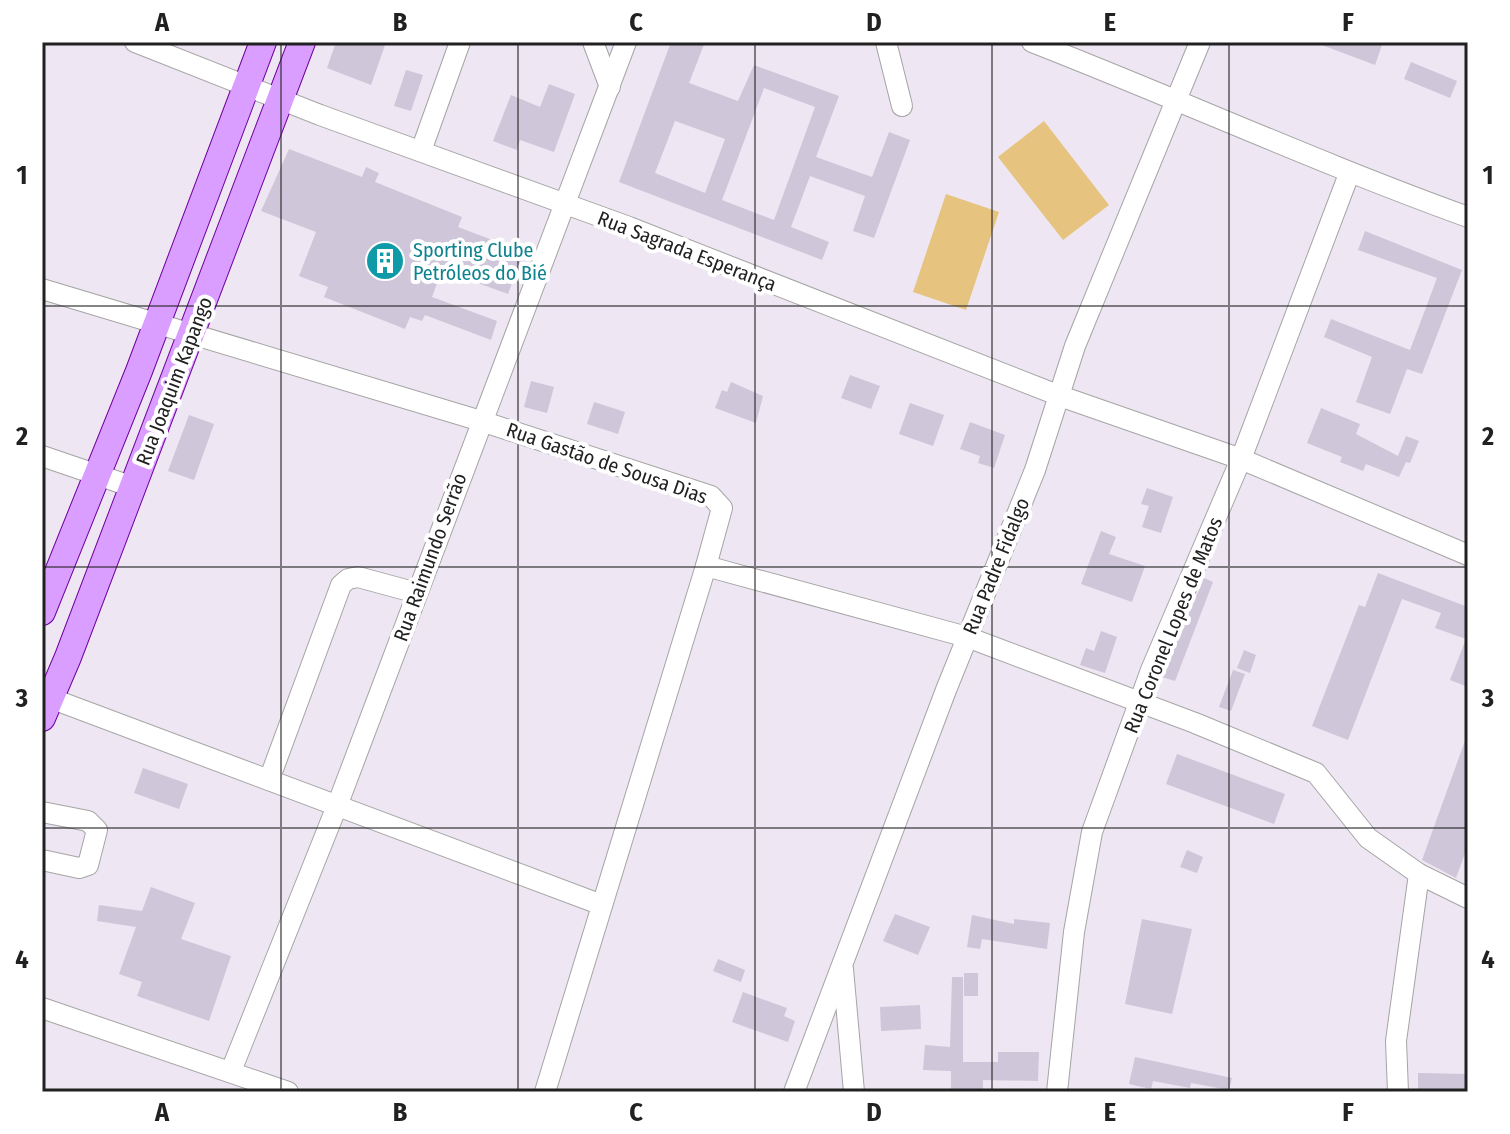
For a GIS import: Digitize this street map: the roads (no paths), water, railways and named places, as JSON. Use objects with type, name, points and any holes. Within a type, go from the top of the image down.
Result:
[{"type":"main road","name":"Rua Joaquim Kapango","points":[[42,612],[98,476],[263,42]]},
{"type":"main road","name":"Rua Joaquim Kapango","points":[[45,704],[133,487],[302,42]]},
{"type":"main road","points":[[211,184],[243,198]]},
{"type":"main road","points":[[194,227],[226,242]]},
{"type":"street","name":"Rua Sagrada Esperança","points":[[135,42],[1060,396],[1241,459],[1468,555]]},
{"type":"street","points":[[421,151],[460,42]]},
{"type":"street","points":[[593,42],[610,87]]},
{"type":"street","name":"Rua Raimundo Serrão","points":[[231,1071],[337,806],[626,42]]},
{"type":"street","points":[[886,42],[902,106]]},
{"type":"street","points":[[1032,42],[1178,98],[1349,174],[1468,217]]},
{"type":"street","name":"Rua Padre Fidalgo","points":[[794,1092],[967,637],[1035,470],[1075,346],[1200,42]]},
{"type":"street","name":"Rua Coronel Lopes de Matos","points":[[1057,1092],[1074,932],[1092,832],[1140,704],[1241,459],[1349,174]]},
{"type":"street","name":"Rua Gastão de Sousa Dias","points":[[42,289],[481,421],[711,496],[722,508],[545,1092]]},
{"type":"street","points":[[42,456],[133,487]]},
{"type":"street","points":[[706,566],[967,637],[1316,773],[1368,838],[1419,874],[1467,895]]},
{"type":"street","points":[[269,780],[341,585],[348,579],[358,577],[417,593]]},
{"type":"street","points":[[45,704],[269,780],[602,905]]},
{"type":"street","points":[[42,812],[88,821],[97,830],[88,865],[79,868],[42,860]]},
{"type":"street","points":[[1398,1092],[1396,1041],[1419,874]]},
{"type":"street","points":[[843,964],[854,1092]]},
{"type":"street","points":[[42,1008],[288,1092]]},
{"type":"place","name":"Sporting Clube Petróleos do Bié","points":[[385,261]]}]
